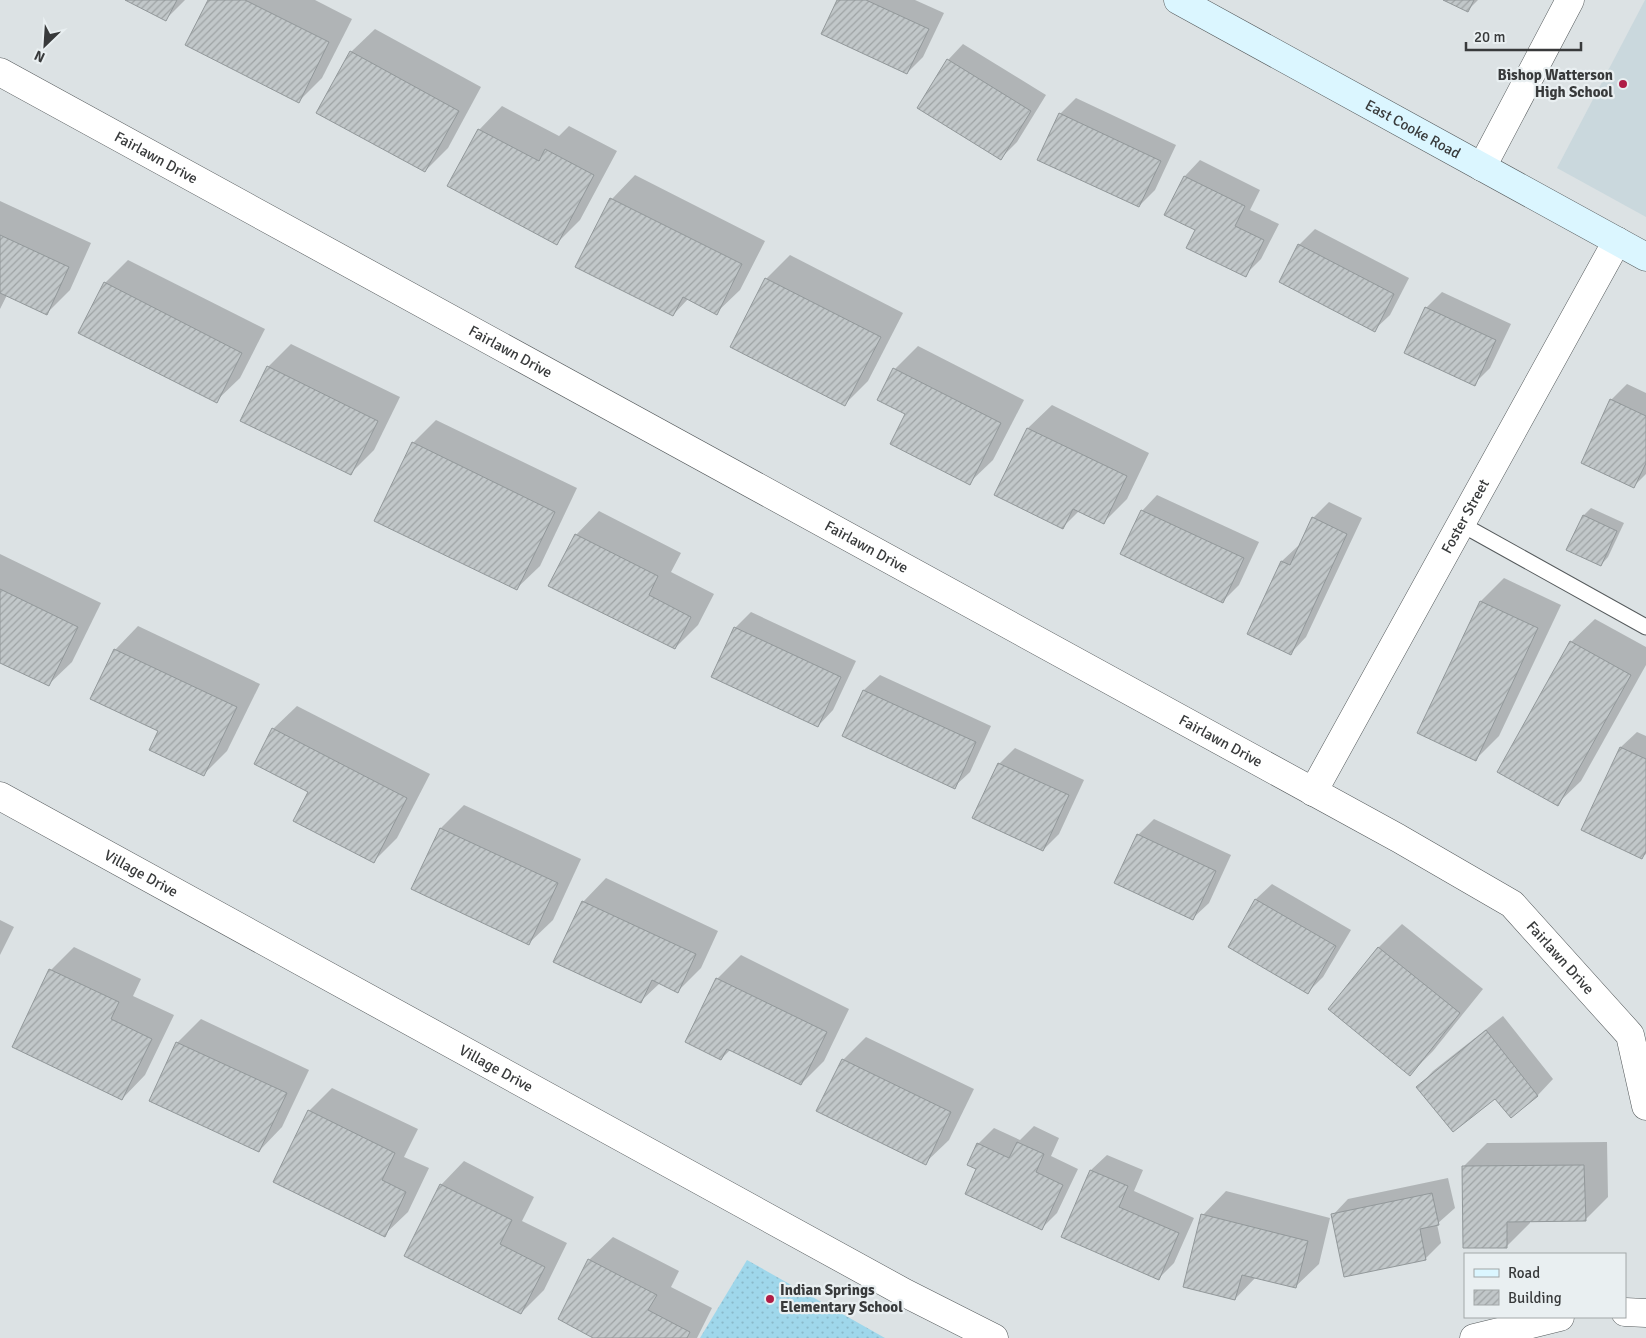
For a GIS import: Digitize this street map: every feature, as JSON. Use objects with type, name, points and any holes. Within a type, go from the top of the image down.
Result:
[{"type":"main road","name":"East Cooke Road","points":[[1178,0],[1646,257]]},
{"type":"street","points":[[1482,166],[1570,0]]},
{"type":"street","name":"Fairlawn Drive","points":[[0,72],[1398,838],[1512,904],[1630,1035],[1646,1106]]},
{"type":"street","name":"Foster Street","points":[[1313,792],[1617,241]]},
{"type":"street","name":"Village Drive","points":[[0,796],[888,1284],[994,1338]]},
{"type":"street","points":[[1626,1312],[1646,1313]]},
{"type":"street","points":[[1474,1338],[1556,1318]]},
{"type":"lane","points":[[1461,524],[1646,627]]},
{"type":"shaded area","name":"Bishop Watterson High School","points":[[1646,0],[1646,217],[1557,168]]},
{"type":"shaded area","name":"Indian Springs Elementary School","points":[[747,1260],[885,1338],[700,1338]]},
{"type":"building","points":[[125,0],[177,0],[166,21]]},
{"type":"building","points":[[208,0],[245,0],[329,42],[299,103],[185,45]]},
{"type":"building","points":[[837,0],[866,0],[929,29],[907,74],[821,34]]},
{"type":"building","points":[[1443,0],[1474,0],[1468,12]]},
{"type":"building","points":[[350,51],[459,111],[425,172],[316,113]]},
{"type":"building","points":[[947,59],[1031,111],[1001,160],[917,108]]},
{"type":"building","points":[[1059,113],[1161,161],[1139,207],[1037,160]]},
{"type":"building","points":[[478,129],[539,161],[545,149],[594,175],[557,245],[447,186]]},
{"type":"building","points":[[1184,176],[1245,206],[1235,226],[1264,240],[1246,277],[1186,248],[1195,230],[1164,215]]},
{"type":"building","points":[[610,198],[742,264],[717,315],[683,297],[673,316],[575,267]]},
{"type":"building","points":[[0,235],[69,267],[47,315],[0,293]]},
{"type":"building","points":[[1298,244],[1394,294],[1375,332],[1279,282]]},
{"type":"building","points":[[765,278],[881,337],[845,406],[730,347]]},
{"type":"building","points":[[104,282],[242,353],[217,403],[78,333]]},
{"type":"building","points":[[1425,307],[1496,340],[1475,386],[1404,353]]},
{"type":"building","points":[[267,366],[378,421],[351,475],[240,421]]},
{"type":"building","points":[[893,368],[1001,423],[970,485],[890,444],[905,414],[877,400]]},
{"type":"building","points":[[1610,399],[1646,416],[1646,463],[1634,488],[1581,463]]},
{"type":"building","points":[[1027,428],[1127,476],[1104,524],[1073,509],[1063,529],[994,495]]},
{"type":"building","points":[[412,442],[555,512],[517,590],[374,521]]},
{"type":"building","points":[[1141,510],[1244,558],[1223,603],[1120,554]]},
{"type":"building","points":[[1583,515],[1617,531],[1601,566],[1566,550]]},
{"type":"building","points":[[1312,517],[1347,534],[1291,655],[1247,634],[1281,561],[1290,565]]},
{"type":"building","points":[[575,534],[658,576],[649,595],[691,617],[675,649],[548,586]]},
{"type":"building","points":[[0,589],[78,627],[49,686],[0,663]]},
{"type":"building","points":[[1480,601],[1538,628],[1476,761],[1417,733]]},
{"type":"building","points":[[734,627],[841,677],[818,727],[711,677]]},
{"type":"building","points":[[1570,641],[1631,675],[1558,806],[1497,772]]},
{"type":"building","points":[[114,649],[237,707],[204,776],[149,750],[158,731],[90,699]]},
{"type":"building","points":[[863,690],[976,742],[955,789],[842,736]]},
{"type":"building","points":[[272,728],[407,798],[374,863],[293,821],[308,792],[254,764]]},
{"type":"building","points":[[1620,747],[1646,759],[1646,851],[1642,859],[1581,830]]},
{"type":"building","points":[[998,763],[1069,795],[1043,851],[972,818]]},
{"type":"building","points":[[440,828],[558,883],[529,945],[411,889]]},
{"type":"building","points":[[1137,834],[1216,871],[1193,920],[1114,883]]},
{"type":"building","points":[[1255,899],[1336,946],[1308,994],[1228,947]]},
{"type":"building","points":[[582,901],[696,954],[678,993],[652,980],[641,1003],[553,962]]},
{"type":"building","points":[[1378,947],[1460,1013],[1410,1076],[1328,1009]]},
{"type":"building","points":[[49,969],[119,1002],[111,1019],[152,1039],[122,1100],[12,1047]]},
{"type":"building","points":[[716,978],[827,1032],[801,1085],[727,1049],[721,1060],[685,1042]]},
{"type":"building","points":[[1486,1030],[1538,1096],[1511,1118],[1495,1099],[1453,1132],[1416,1087]]},
{"type":"building","points":[[176,1042],[287,1093],[259,1152],[149,1101]]},
{"type":"building","points":[[842,1059],[951,1112],[926,1165],[816,1111]]},
{"type":"building","points":[[308,1110],[395,1153],[382,1180],[406,1192],[385,1237],[273,1182]]},
{"type":"building","points":[[1017,1142],[1044,1154],[1036,1172],[1063,1185],[1042,1230],[965,1194],[976,1169],[967,1165],[977,1143],[1009,1158]]},
{"type":"building","points":[[1584,1165],[1586,1221],[1507,1222],[1507,1248],[1463,1248],[1462,1166]]},
{"type":"building","points":[[1090,1170],[1128,1186],[1119,1207],[1179,1233],[1159,1280],[1061,1237]]},
{"type":"building","points":[[440,1184],[512,1220],[500,1244],[545,1267],[521,1314],[404,1256]]},
{"type":"building","points":[[1432,1193],[1439,1225],[1420,1229],[1426,1260],[1344,1277],[1331,1214]]},
{"type":"building","points":[[1201,1214],[1308,1241],[1296,1288],[1242,1275],[1235,1300],[1183,1287]]},
{"type":"building","points":[[588,1259],[657,1295],[648,1310],[690,1332],[687,1338],[593,1338],[558,1319]]},
{"type":"place","name":"Bishop Watterson High School","points":[[1623,84]]},
{"type":"place","name":"Indian Springs Elementary School","points":[[770,1299]]}]
